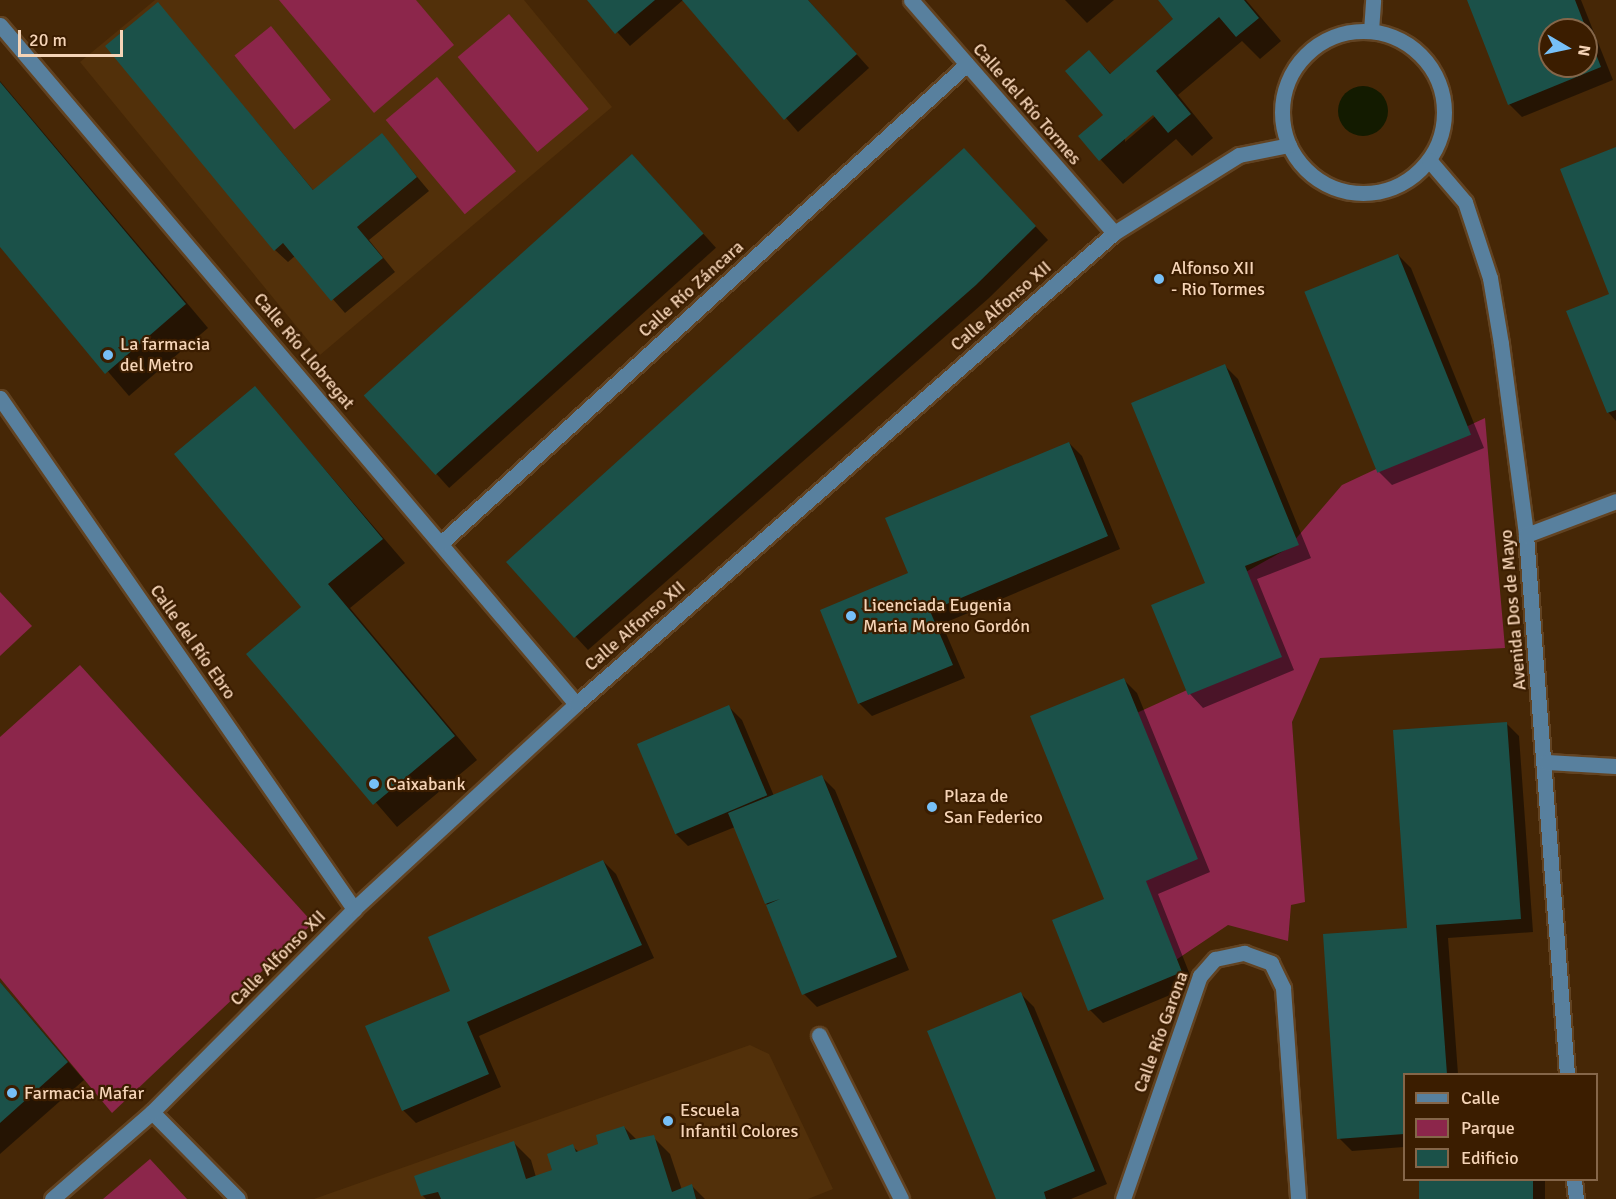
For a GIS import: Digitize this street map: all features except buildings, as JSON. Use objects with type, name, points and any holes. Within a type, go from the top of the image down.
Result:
[{"type":"street","name":"Calle del Río Tormes","points":[[911,0],[1114,233]]},
{"type":"street","points":[[1371,31],[1373,0]]},
{"type":"street","name":"Calle Río Llobregat","points":[[0,25],[576,704]]},
{"type":"street","points":[[1371,31],[1394,37],[1416,49],[1431,68],[1442,90],[1444,114],[1440,138],[1429,160],[1408,180],[1382,191],[1354,193],[1320,180],[1304,169],[1289,145],[1282,118],[1284,90],[1297,64],[1317,44],[1343,33],[1371,31]]},
{"type":"street","name":"Calle Río Záncara","points":[[441,543],[967,64]]},
{"type":"street","name":"Calle Alfonso XII","points":[[52,1199],[152,1112],[354,909],[576,704],[1114,233],[1239,156],[1289,145]]},
{"type":"street","name":"Avenida Dos de Mayo","points":[[1429,160],[1465,202],[1490,278],[1526,535],[1546,762],[1567,1073]]},
{"type":"street","name":"Calle del Río Ebro","points":[[0,398],[354,909]]},
{"type":"street","points":[[1526,535],[1616,501]]},
{"type":"street","points":[[1546,762],[1616,766]]},
{"type":"street","name":"Calle Río Garona","points":[[1123,1199],[1200,976],[1215,959],[1244,953],[1271,963],[1283,988],[1298,1199]]},
{"type":"street","points":[[819,1035],[901,1199]]},
{"type":"street","points":[[152,1112],[238,1199]]},
{"type":"street","points":[[1574,1181],[1576,1199]]},
{"type":"shaded area","points":[[155,0],[524,0],[612,107],[320,355],[80,62]]},
{"type":"shaded area","points":[[1363,86],[1377,90],[1384,97],[1388,111],[1384,125],[1377,132],[1363,136],[1349,132],[1342,125],[1338,111],[1342,97],[1349,90]]},
{"type":"shaded area","name":"Escuela Infantil Colores","points":[[750,1045],[769,1054],[833,1189],[808,1199],[314,1199]]},
{"type":"green space","points":[[279,0],[416,0],[454,45],[374,113]]},
{"type":"green space","points":[[509,14],[589,109],[537,152],[458,57]]},
{"type":"green space","points":[[271,26],[331,100],[294,129],[234,56]]},
{"type":"green space","points":[[437,77],[516,171],[465,214],[386,120]]},
{"type":"green space","points":[[1485,418],[1505,648],[1320,658],[1292,722],[1305,902],[1291,905],[1288,941],[1228,925],[1167,966],[1135,886],[1130,716],[1264,655],[1235,578],[1287,549],[1342,485]]},
{"type":"green space","points":[[0,592],[32,626],[0,656]]},
{"type":"green space","points":[[80,665],[313,923],[112,1113],[0,978],[0,737]]},
{"type":"green space","points":[[150,1159],[187,1199],[103,1199]]},
{"type":"place","name":"Alfonso XII - Rio Tormes","points":[[1159,279]]},
{"type":"place","name":"La farmacia del Metro","points":[[108,355]]},
{"type":"place","name":"Licenciada Eugenia Maria Moreno Gordón","points":[[851,616]]},
{"type":"place","name":"Caixabank","points":[[374,784]]},
{"type":"place","name":"Plaza de San Federico","points":[[932,807]]},
{"type":"place","name":"Farmacia Mafar","points":[[12,1093]]},
{"type":"place","name":"Escuela Infantil Colores","points":[[668,1121]]}]
